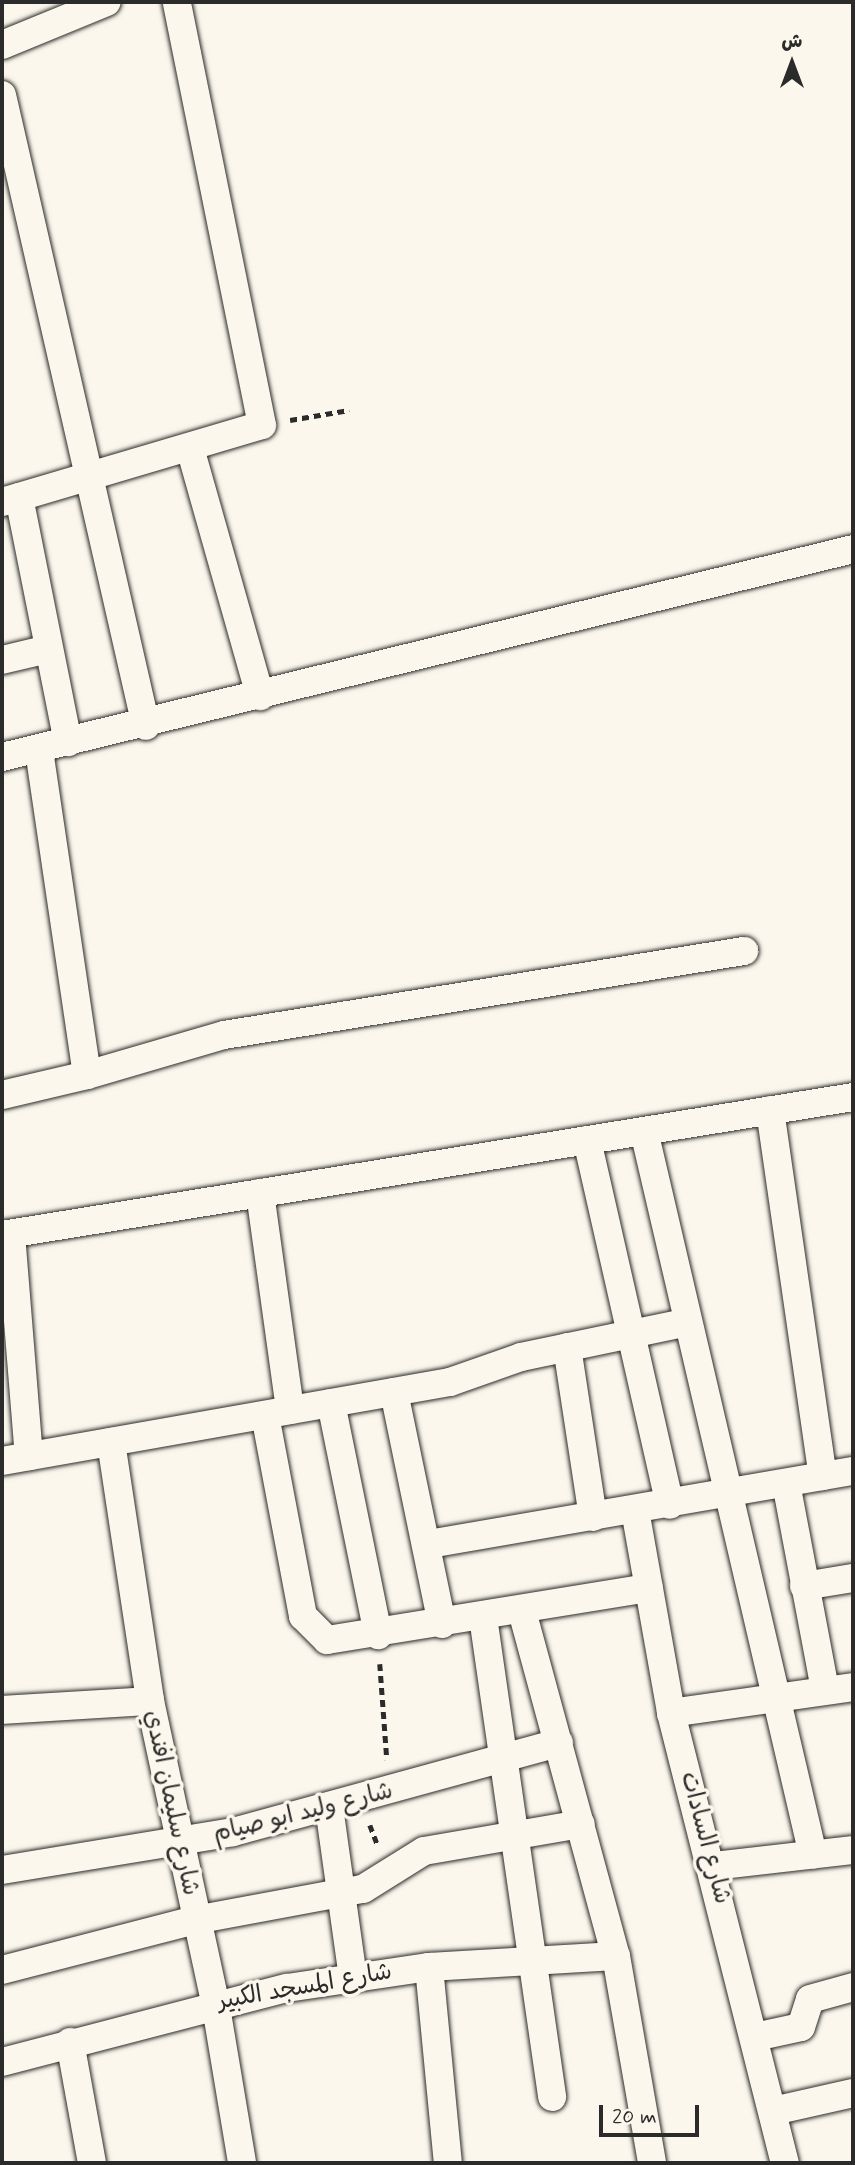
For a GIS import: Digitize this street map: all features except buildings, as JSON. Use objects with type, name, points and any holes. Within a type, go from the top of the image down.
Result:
[{"type":"street","points":[[2,45],[107,2]]},
{"type":"street","points":[[68,743],[48,649],[10,500],[261,425],[177,2]]},
{"type":"street","points":[[2,95],[86,478],[146,726]]},
{"type":"street","points":[[190,448],[260,696]]},
{"type":"street","points":[[2,757],[146,726],[853,549]]},
{"type":"street","points":[[2,660],[48,649]]},
{"type":"street","points":[[39,750],[87,1075]]},
{"type":"street","points":[[2,1095],[87,1075],[224,1035],[744,951]]},
{"type":"street","points":[[684,1323],[567,1347],[394,1392],[15,1459],[6,1234],[853,1097]]},
{"type":"street","points":[[770,1110],[823,1476]]},
{"type":"street","points":[[644,1131],[684,1323],[728,1494],[773,1698],[813,1855]]},
{"type":"street","points":[[587,1140],[670,1505]]},
{"type":"street","points":[[260,1193],[278,1413],[309,1626],[339,1642],[649,1588]]},
{"type":"street","points":[[567,1347],[593,1517]]},
{"type":"street","points":[[394,1392],[429,1544],[442,1624]]},
{"type":"street","points":[[331,1403],[378,1635]]},
{"type":"street","name":"شارع سليمان افندي","points":[[111,1441],[150,1701],[178,1843],[215,2001],[242,2163]]},
{"type":"street","points":[[429,1544],[670,1505],[853,1471]]},
{"type":"street","points":[[786,1483],[825,1690]]},
{"type":"street","name":"شارع السادات","points":[[635,1510],[671,1713],[713,1866],[785,2163]]},
{"type":"street","points":[[804,1586],[853,1578]]},
{"type":"street","points":[[522,1611],[616,1956],[652,2163]]},
{"type":"street","points":[[483,1617],[500,1759],[534,1959],[552,2097]]},
{"type":"street","points":[[671,1713],[853,1687]]},
{"type":"street","points":[[2,1710],[150,1701]]},
{"type":"street","name":"شارع وليد ابو صيام","points":[[2,1870],[178,1843],[390,1792],[559,1743]]},
{"type":"street","points":[[329,1807],[338,1893],[353,1977]]},
{"type":"street","points":[[2,1970],[195,1920],[338,1893],[390,1876],[424,1851],[581,1824]]},
{"type":"street","points":[[713,1866],[853,1850]]},
{"type":"street","name":"شارع المسجد الكبير","points":[[2,2062],[215,2001],[353,1977],[429,1967],[616,1956]]},
{"type":"street","points":[[429,1967],[448,2163]]},
{"type":"street","points":[[755,2037],[801,2026],[810,1998],[853,1987]]},
{"type":"street","points":[[70,2042],[92,2163]]},
{"type":"street","points":[[773,2111],[853,2093]]},
{"type":"path","points":[[261,425],[349,410]]},
{"type":"path","points":[[378,1635],[390,1792]]},
{"type":"path","points":[[360,1799],[390,1876]]}]
